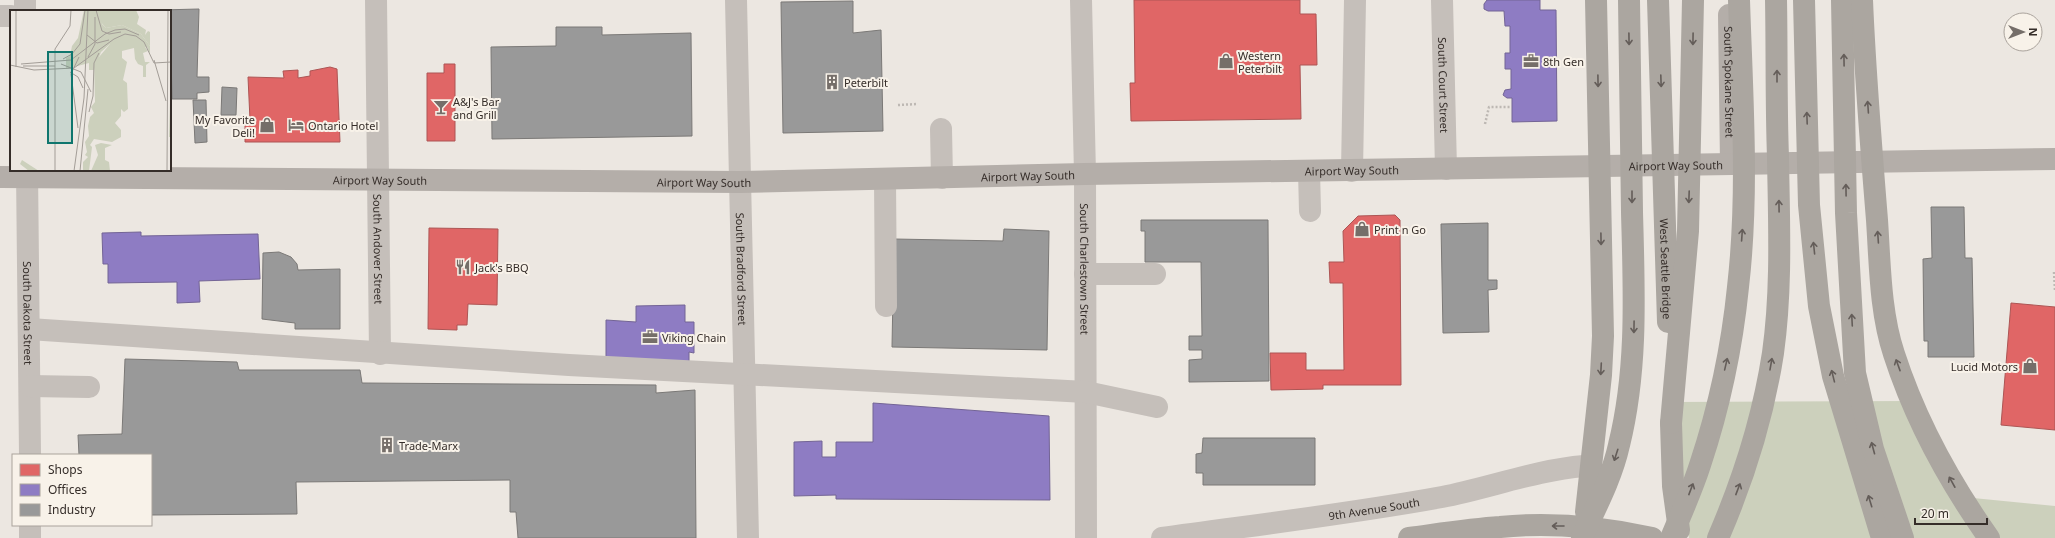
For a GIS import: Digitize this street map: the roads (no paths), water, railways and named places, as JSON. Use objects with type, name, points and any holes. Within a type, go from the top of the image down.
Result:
[{"type":"highway","points":[[1582,538],[1598,411],[1603,336],[1596,0]]},
{"type":"highway","points":[[1582,538],[1608,479],[1619,447],[1626,412],[1632,368],[1634,296],[1628,0]]},
{"type":"highway","name":"West Seattle Bridge","points":[[1658,0],[1673,486],[1681,538]]},
{"type":"highway","points":[[1671,423],[1688,231],[1693,0]]},
{"type":"highway","points":[[1671,538],[1696,476],[1711,428],[1727,361],[1738,289],[1744,187],[1739,0]]},
{"type":"highway","points":[[1718,538],[1739,488],[1754,440],[1767,386],[1777,321],[1780,260],[1776,0]]},
{"type":"highway","points":[[1804,0],[1809,205],[1819,306],[1833,376],[1882,538]]},
{"type":"highway","points":[[1842,0],[1846,213],[1855,373],[1873,449],[1903,538]]},
{"type":"highway","points":[[1862,0],[1865,70],[1883,301],[1893,353],[1920,424],[1961,498],[1989,538]]},
{"type":"highway","points":[[1409,538],[1501,526],[1566,526],[1635,534],[1652,538]]},
{"type":"main road","name":"South Spokane Street","points":[[1729,0],[1731,164]]},
{"type":"main road","name":"Airport Way South","points":[[0,177],[27,174],[740,182],[1085,174],[2055,159]]},
{"type":"street","points":[[25,0],[26,10]]},
{"type":"street","name":"South Andover Street","points":[[376,0],[380,354]]},
{"type":"street","name":"South Bradford Street","points":[[736,0],[748,538]]},
{"type":"street","name":"South Charlestown Street","points":[[1081,0],[1085,174],[1086,538]]},
{"type":"street","points":[[1352,171],[1355,0]]},
{"type":"street","name":"South Court Street","points":[[1442,0],[1446,169]]},
{"type":"street","points":[[941,129],[942,178]]},
{"type":"street","points":[[1309,171],[1310,211]]},
{"type":"street","name":"South Dakota Street","points":[[27,174],[30,454]]},
{"type":"street","points":[[885,179],[886,306]]},
{"type":"street","points":[[1085,274],[1155,274]]},
{"type":"street","points":[[29,329],[380,354],[744,375],[1086,392],[1157,407]]},
{"type":"street","points":[[30,386],[89,387]]},
{"type":"street","name":"9th Avenue South","points":[[1162,538],[1395,505],[1472,491],[1561,468],[1584,466]]},
{"type":"street","points":[[30,526],[30,538]]},
{"type":"place","name":"Western Peterbilt","points":[[1226,61]]},
{"type":"place","name":"8th Gen","points":[[1531,61]]},
{"type":"place","name":"Peterbilt","points":[[832,82]]},
{"type":"place","name":"A&J's Bar and Grill","points":[[441,107]]},
{"type":"place","name":"My Favorite Deli!","points":[[267,125]]},
{"type":"place","name":"Ontario Hotel","points":[[296,125]]},
{"type":"place","name":"Print n Go","points":[[1362,229]]},
{"type":"place","name":"Jack's BBQ","points":[[463,267]]},
{"type":"place","name":"Viking Chain","points":[[650,337]]},
{"type":"place","name":"Lucid Motors","points":[[2030,366]]},
{"type":"place","name":"Trade-Marx","points":[[387,445]]}]
